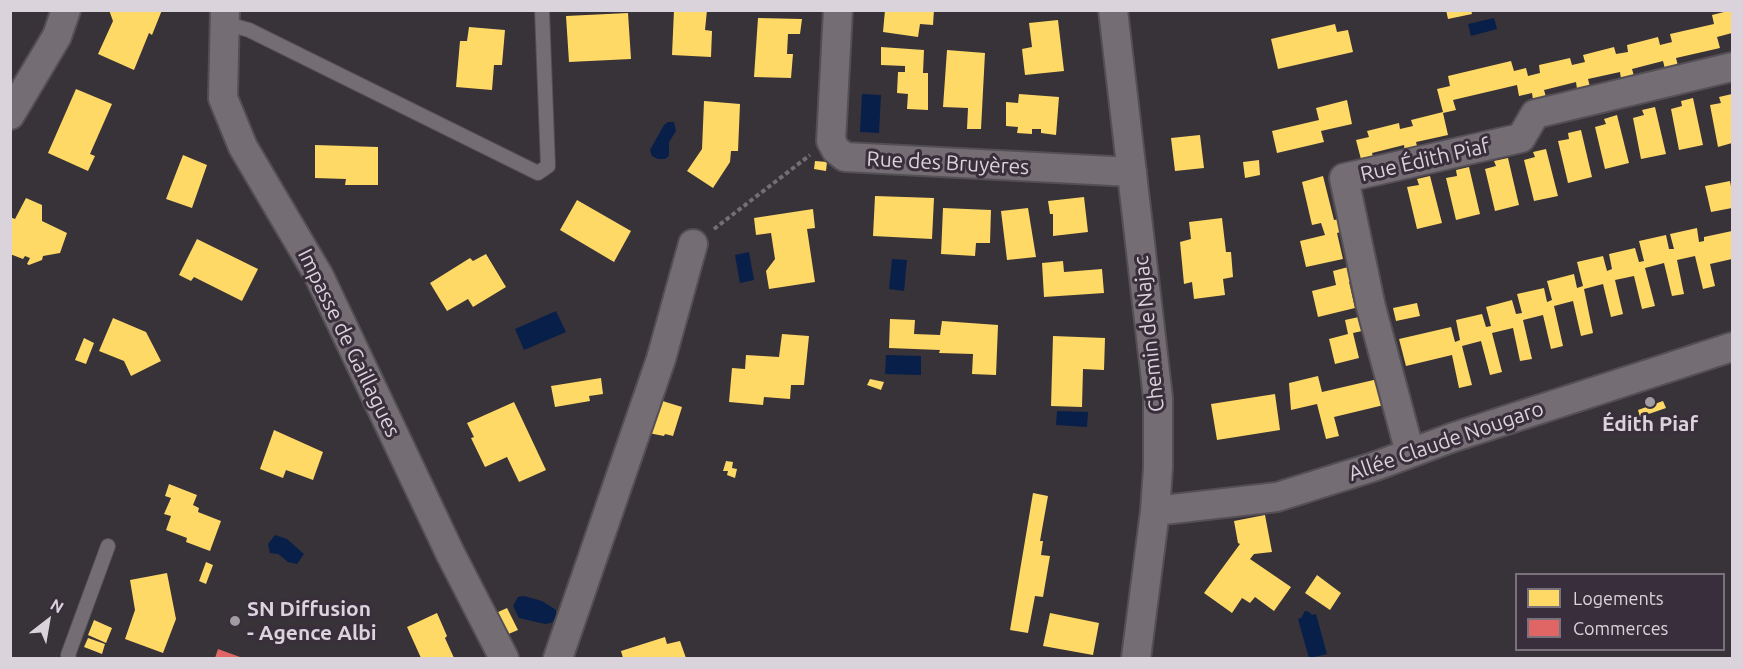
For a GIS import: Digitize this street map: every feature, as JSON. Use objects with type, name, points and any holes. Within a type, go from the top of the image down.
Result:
[{"type":"street","points":[[10,115],[57,36],[66,10]]},
{"type":"street","points":[[831,141],[838,10]]},
{"type":"street","name":"Chemin de Najac","points":[[1113,10],[1158,398],[1158,468],[1155,511],[1136,658]]},
{"type":"street","name":"Impasse de Gaillagues","points":[[225,17],[224,98],[243,147],[319,276],[450,553],[504,658]]},
{"type":"street","name":"Rue Édith Piaf","points":[[1410,453],[1371,307],[1344,178],[1521,138],[1535,114],[1732,67]]},
{"type":"street","name":"Rue des Bruyères","points":[[831,141],[836,150],[845,158],[1131,172]]},
{"type":"street","points":[[558,658],[661,358],[693,244]]},
{"type":"street","name":"Allée Claude Nougaro","points":[[1155,511],[1278,497],[1732,347]]},
{"type":"lane","name":"Impasse de Gaillagues","points":[[225,17],[538,172],[548,166],[542,10]]},
{"type":"lane","points":[[69,658],[108,546]]},
{"type":"path","points":[[693,244],[831,141]]},
{"type":"water","points":[[1494,18],[1497,29],[1471,36],[1468,24]]},
{"type":"water","points":[[862,94],[881,95],[879,133],[860,132]]},
{"type":"water","points":[[668,122],[674,122],[676,131],[669,142],[669,156],[665,159],[658,159],[652,156],[650,150]]},
{"type":"water","points":[[749,252],[754,280],[740,283],[735,255]]},
{"type":"water","points":[[892,259],[907,260],[904,291],[889,289]]},
{"type":"water","points":[[556,311],[566,332],[524,350],[515,329]]},
{"type":"water","points":[[886,355],[921,356],[921,375],[885,374]]},
{"type":"water","points":[[1057,411],[1088,412],[1087,427],[1056,425]]},
{"type":"water","points":[[275,535],[287,539],[304,554],[297,564],[288,562],[278,554],[270,553],[268,544]]},
{"type":"water","points":[[524,596],[542,601],[556,610],[556,618],[551,623],[545,624],[519,618],[513,606],[518,597]]},
{"type":"water","points":[[1305,611],[1312,615],[1316,614],[1327,654],[1309,658],[1298,619]]},
{"type":"building: Logements","points":[[109,10],[162,10],[152,35],[149,33],[134,70],[98,54],[113,21]]},
{"type":"building: Logements","points":[[674,10],[707,10],[705,30],[712,31],[711,57],[672,55]]},
{"type":"building: Logements","points":[[885,10],[934,10],[933,25],[920,24],[918,37],[883,32]]},
{"type":"building: Logements","points":[[1446,10],[1471,10],[1472,14],[1448,19]]},
{"type":"building: Logements","points":[[1732,10],[1732,33],[1717,37],[1720,48],[1676,58],[1678,66],[1665,69],[1663,61],[1632,69],[1634,76],[1621,79],[1620,72],[1588,79],[1590,87],[1577,89],[1576,82],[1544,90],[1546,97],[1533,100],[1532,93],[1519,96],[1517,85],[1453,100],[1456,110],[1443,113],[1448,135],[1416,142],[1418,150],[1405,153],[1404,145],[1372,153],[1374,160],[1362,163],[1356,140],[1369,137],[1367,131],[1399,123],[1400,129],[1413,126],[1411,120],[1443,112],[1437,89],[1450,86],[1448,76],[1511,61],[1514,71],[1526,68],[1528,76],[1540,73],[1539,65],[1570,58],[1572,65],[1585,62],[1583,55],[1614,47],[1616,54],[1628,52],[1627,45],[1658,37],[1660,45],[1672,42],[1670,34],[1714,24],[1712,15]]},
{"type":"building: Logements","points":[[628,13],[631,59],[569,62],[566,16]]},
{"type":"building: Logements","points":[[758,18],[802,19],[800,34],[788,34],[787,54],[793,54],[791,78],[754,77]]},
{"type":"building: Logements","points":[[1058,20],[1064,71],[1025,75],[1022,49],[1032,47],[1029,23]]},
{"type":"building: Logements","points":[[1335,24],[1337,32],[1348,30],[1353,52],[1278,69],[1271,39]]},
{"type":"building: Logements","points":[[469,27],[505,30],[502,65],[494,65],[492,90],[456,87],[460,41],[467,41]]},
{"type":"building: Logements","points":[[881,47],[924,50],[923,73],[928,73],[928,110],[907,109],[908,94],[897,93],[898,72],[905,72],[905,66],[881,65]]},
{"type":"building: Logements","points":[[947,50],[985,53],[981,129],[967,129],[968,108],[943,107]]},
{"type":"building: Logements","points":[[76,89],[112,104],[90,154],[95,156],[88,171],[48,153]]},
{"type":"building: Logements","points":[[1019,94],[1059,97],[1056,135],[1041,133],[1041,129],[1032,129],[1032,134],[1017,133],[1018,127],[1006,126],[1006,102],[1018,103]]},
{"type":"building: Logements","points":[[1732,94],[1732,143],[1718,147],[1710,105],[1721,103],[1719,97]]},
{"type":"building: Logements","points":[[1693,98],[1703,145],[1679,150],[1671,109],[1682,106],[1681,101]]},
{"type":"building: Logements","points":[[1347,100],[1352,124],[1321,131],[1324,142],[1277,153],[1272,131],[1319,120],[1316,108]]},
{"type":"building: Logements","points":[[704,101],[740,104],[738,151],[731,151],[730,162],[713,188],[687,171],[702,149]]},
{"type":"building: Logements","points":[[1655,107],[1666,154],[1641,159],[1633,118],[1644,115],[1642,110]]},
{"type":"building: Logements","points":[[1617,115],[1629,163],[1605,169],[1595,127],[1606,124],[1604,119]]},
{"type":"building: Logements","points":[[1581,130],[1592,177],[1568,183],[1558,141],[1569,139],[1568,133]]},
{"type":"building: Logements","points":[[1200,135],[1204,168],[1175,171],[1171,138]]},
{"type":"building: Logements","points":[[315,145],[378,147],[378,185],[345,185],[346,179],[315,178]]},
{"type":"building: Logements","points":[[1546,149],[1558,196],[1534,201],[1524,160],[1535,157],[1533,152]]},
{"type":"building: Logements","points":[[183,155],[207,165],[192,208],[166,199]]},
{"type":"building: Logements","points":[[1508,158],[1519,205],[1495,211],[1485,169],[1496,166],[1494,161]]},
{"type":"building: Logements","points":[[1259,160],[1260,175],[1245,178],[1243,162]]},
{"type":"building: Logements","points":[[815,161],[827,162],[826,171],[814,169]]},
{"type":"building: Logements","points":[[1469,167],[1480,214],[1456,220],[1446,178],[1457,176],[1456,170]]},
{"type":"building: Logements","points":[[1323,176],[1334,220],[1345,218],[1348,230],[1337,233],[1343,259],[1306,267],[1300,241],[1325,235],[1321,223],[1312,225],[1302,182]]},
{"type":"building: Logements","points":[[1430,176],[1442,223],[1417,229],[1407,187],[1419,185],[1417,179]]},
{"type":"building: Logements","points":[[1730,181],[1732,208],[1711,212],[1705,186]]},
{"type":"building: Logements","points":[[875,196],[934,198],[932,239],[873,236]]},
{"type":"building: Logements","points":[[1084,197],[1088,232],[1053,236],[1053,214],[1050,214],[1048,201]]},
{"type":"building: Logements","points":[[26,198],[42,205],[42,221],[67,233],[60,253],[43,256],[42,260],[29,265],[27,264],[30,258],[25,256],[23,259],[10,254],[10,217],[15,219]]},
{"type":"building: Logements","points":[[577,200],[631,231],[614,262],[560,230]]},
{"type":"building: Logements","points":[[943,208],[991,210],[990,243],[976,243],[975,256],[941,254]]},
{"type":"building: Logements","points":[[1028,208],[1036,257],[1007,260],[1001,211]]},
{"type":"building: Logements","points":[[813,209],[815,228],[807,229],[815,282],[769,289],[766,271],[775,259],[771,233],[756,235],[754,218]]},
{"type":"building: Logements","points":[[1222,218],[1226,252],[1231,252],[1233,277],[1223,279],[1225,295],[1194,299],[1192,282],[1184,284],[1180,242],[1191,239],[1189,222]]},
{"type":"building: Logements","points":[[1697,228],[1699,242],[1704,241],[1704,237],[1732,231],[1732,259],[1710,264],[1715,286],[1703,289],[1695,256],[1677,260],[1684,294],[1672,296],[1664,263],[1645,268],[1655,306],[1642,309],[1634,276],[1615,280],[1623,314],[1611,317],[1603,284],[1584,289],[1593,333],[1581,336],[1573,301],[1554,306],[1563,346],[1551,349],[1543,315],[1523,320],[1532,359],[1520,361],[1513,328],[1492,333],[1502,372],[1490,375],[1481,341],[1462,346],[1472,385],[1459,388],[1452,355],[1406,366],[1399,339],[1451,327],[1455,342],[1460,340],[1456,320],[1482,314],[1486,327],[1491,326],[1486,307],[1512,300],[1516,314],[1522,313],[1517,294],[1544,288],[1547,302],[1552,300],[1547,281],[1574,274],[1577,288],[1583,286],[1577,262],[1603,256],[1607,271],[1612,269],[1609,254],[1635,248],[1639,262],[1644,261],[1639,241],[1666,235],[1669,249],[1674,249],[1670,234]]},
{"type":"building: Logements","points":[[197,239],[258,269],[242,301],[194,277],[191,281],[179,275]]},
{"type":"building: Logements","points":[[486,254],[506,287],[473,307],[468,299],[447,311],[430,283],[470,258],[473,261]]},
{"type":"building: Logements","points":[[1063,261],[1064,272],[1102,269],[1104,293],[1044,297],[1042,263]]},
{"type":"building: Logements","points":[[1356,265],[1360,280],[1349,282],[1355,308],[1318,317],[1312,291],[1336,285],[1333,271]]},
{"type":"building: Logements","points":[[1417,303],[1420,316],[1396,321],[1393,308]]},
{"type":"building: Logements","points":[[1368,315],[1371,329],[1353,333],[1359,358],[1335,364],[1329,339],[1348,334],[1345,320]]},
{"type":"building: Logements","points":[[113,318],[146,332],[161,361],[131,376],[124,361],[99,351]]},
{"type":"building: Logements","points":[[890,319],[915,320],[914,334],[940,335],[942,321],[998,325],[996,375],[972,374],[973,354],[889,348]]},
{"type":"building: Logements","points":[[782,334],[809,336],[804,385],[791,385],[790,399],[764,397],[763,405],[729,402],[732,368],[745,369],[746,355],[779,357]]},
{"type":"building: Logements","points":[[1053,336],[1105,338],[1104,370],[1083,369],[1082,407],[1051,406]]},
{"type":"building: Logements","points":[[84,338],[94,343],[86,364],[75,360]]},
{"type":"building: Logements","points":[[1318,376],[1322,392],[1378,379],[1384,405],[1334,417],[1339,436],[1326,439],[1317,404],[1291,410],[1289,383]]},
{"type":"building: Logements","points":[[601,378],[603,394],[589,396],[590,401],[555,407],[551,386]]},
{"type":"building: Logements","points":[[870,379],[884,382],[881,390],[867,385]]},
{"type":"building: Logements","points":[[1275,394],[1280,430],[1217,440],[1211,404]]},
{"type":"building: Logements","points":[[656,399],[682,407],[673,436],[643,432]]},
{"type":"building: Logements","points":[[1663,401],[1666,408],[1640,417],[1638,410]]},
{"type":"building: Logements","points":[[514,402],[546,470],[519,482],[507,457],[485,467],[471,438],[474,437],[467,423]]},
{"type":"building: Logements","points":[[274,430],[323,452],[313,480],[286,470],[283,478],[260,469]]},
{"type":"building: Logements","points":[[726,461],[733,462],[732,468],[737,469],[735,478],[727,475],[728,471],[723,471]]},
{"type":"building: Logements","points":[[169,484],[197,495],[193,505],[199,508],[198,512],[221,521],[210,551],[186,542],[187,538],[166,530],[171,516],[164,514],[171,498],[165,496]]},
{"type":"building: Logements","points":[[1033,493],[1048,496],[1040,541],[1043,541],[1041,555],[1050,556],[1043,597],[1035,596],[1028,633],[1010,630]]},
{"type":"building: Logements","points":[[1265,515],[1272,552],[1254,554],[1250,559],[1291,587],[1274,611],[1255,597],[1250,603],[1242,598],[1232,613],[1204,593],[1240,544],[1234,521]]},
{"type":"building: Logements","points":[[206,562],[213,565],[206,584],[199,581]]},
{"type":"building: Logements","points":[[167,573],[176,619],[163,653],[125,639],[135,610],[130,580]]},
{"type":"building: Logements","points":[[1317,575],[1341,593],[1330,610],[1305,593]]},
{"type":"building: Logements","points":[[507,608],[518,630],[506,635],[496,613]]},
{"type":"building: Logements","points":[[437,613],[454,658],[421,658],[407,627]]},
{"type":"building: Logements","points":[[1050,613],[1099,623],[1093,655],[1043,646]]},
{"type":"building: Logements","points":[[94,620],[112,628],[106,643],[88,635]]},
{"type":"building: Logements","points":[[665,637],[667,644],[680,641],[686,658],[623,658],[621,651]]},
{"type":"building: Logements","points":[[88,638],[105,644],[102,654],[84,647]]},
{"type":"building: Commerces","points":[[218,649],[240,657],[215,658]]},
{"type":"place","name":"Édith Piaf","points":[[1650,402]]},
{"type":"place","name":"SN Diffusion - Agence Albi","points":[[235,621]]}]
